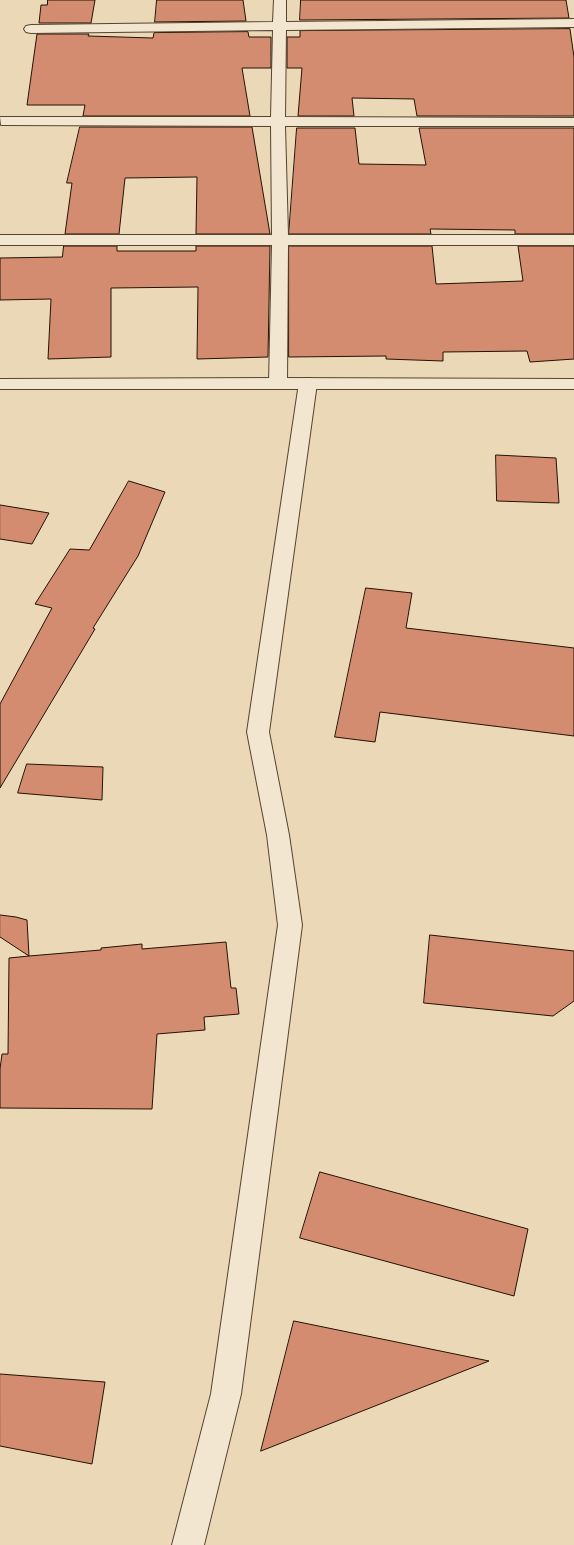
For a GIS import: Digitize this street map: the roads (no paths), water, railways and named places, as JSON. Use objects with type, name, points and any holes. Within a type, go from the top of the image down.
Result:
[{"type":"street","points":[[278,383],[280,240],[278,121],[280,0]]},
{"type":"street","points":[[31,29],[574,23]]},
{"type":"street","points":[[1,121],[574,122]]},
{"type":"street","points":[[0,240],[574,240]]},
{"type":"street","points":[[188,1545],[226,1394],[290,925],[278,835],[258,732],[308,383]]},
{"type":"street","points":[[0,384],[574,384]]}]
